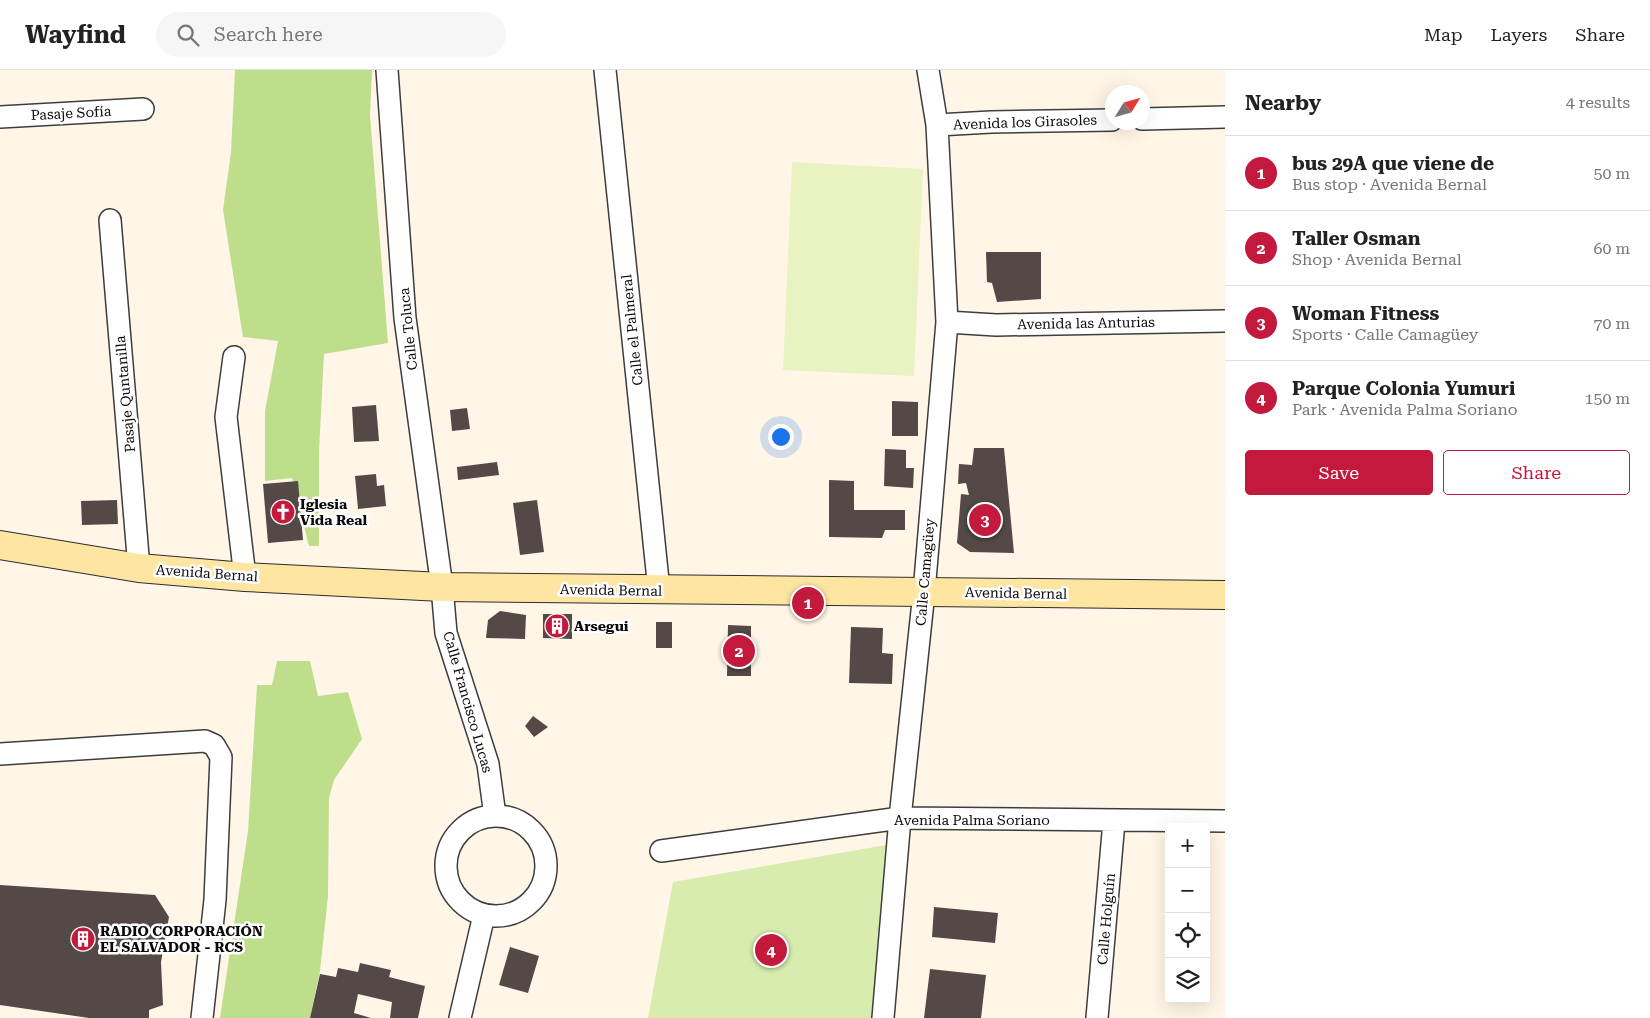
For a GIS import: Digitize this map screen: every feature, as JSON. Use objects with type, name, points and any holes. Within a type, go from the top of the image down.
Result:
[{"type":"main road","name":"Avenida Bernal","points":[[0,545],[140,568],[442,587],[1225,595]]},
{"type":"street","name":"Calle Toluca","points":[[387,70],[405,318],[442,587]]},
{"type":"street","name":"Calle el Palmeral","points":[[606,70],[659,590]]},
{"type":"street","name":"Calle Camagüey","points":[[883,1018],[900,818],[924,592],[947,322],[936,125],[928,70]]},
{"type":"street","name":"Pasaje Sofía","points":[[0,117],[143,109]]},
{"type":"street","points":[[1150,119],[1225,117]]},
{"type":"street","name":"Avenida los Girasoles","points":[[936,125],[1105,120]]},
{"type":"street","name":"Pasaje Quntanilla","points":[[110,220],[140,568]]},
{"type":"street","name":"Avenida las Anturias","points":[[947,322],[996,325],[1225,321]]},
{"type":"street","points":[[234,357],[226,417],[245,576]]},
{"type":"street","name":"Calle Francisco Lucas","points":[[442,587],[446,633],[488,764],[495,816]]},
{"type":"street","points":[[0,754],[206,741],[214,745],[221,757],[215,900],[202,1018]]},
{"type":"street","points":[[495,816],[511,818],[524,825],[535,835],[543,848],[546,863],[545,877],[539,891],[530,903],[518,911],[504,916],[484,914],[474,910],[460,900],[451,887],[446,871],[447,855],[454,839],[465,827],[479,819],[495,816]]},
{"type":"street","name":"Avenida Palma Soriano","points":[[661,851],[900,818],[1225,821]]},
{"type":"street","name":"Calle Holguín","points":[[1098,1018],[1114,821]]},
{"type":"street","points":[[460,1018],[484,914]]},
{"type":"green space","points":[[235,70],[372,70],[370,115],[388,343],[324,354],[319,451],[319,546],[309,546],[292,478],[265,481],[265,411],[278,341],[243,337],[223,210],[231,152]]},
{"type":"green space","points":[[792,162],[923,169],[914,376],[783,370]]},
{"type":"green space","points":[[277,661],[310,661],[318,696],[348,692],[362,739],[334,780],[329,798],[328,896],[320,971],[310,1018],[220,1018],[248,831],[257,685],[272,685]]},
{"type":"green space","points":[[892,844],[876,1018],[648,1018],[673,882]]},
{"type":"building","points":[[986,252],[1041,252],[1041,299],[997,302],[992,283],[987,282]]},
{"type":"building","points":[[892,401],[918,402],[918,436],[892,436]]},
{"type":"building","points":[[376,405],[379,441],[354,442],[352,407]]},
{"type":"building","points":[[467,408],[470,429],[452,431],[450,410]]},
{"type":"building","points":[[974,448],[1004,448],[1014,553],[970,552],[957,543],[961,494],[969,495],[966,483],[958,484],[959,464],[972,465]]},
{"type":"building","points":[[885,449],[906,450],[906,468],[914,468],[913,488],[884,486]]},
{"type":"building","points":[[497,462],[499,475],[458,480],[457,467]]},
{"type":"building","points":[[376,474],[377,486],[384,485],[386,506],[358,509],[355,476]]},
{"type":"building","points":[[829,480],[854,481],[854,510],[905,510],[905,530],[885,530],[882,538],[829,537]]},
{"type":"building","name":"Iglesia Vida Real","points":[[298,481],[303,540],[268,543],[263,484]]},
{"type":"building","points":[[117,500],[118,524],[82,525],[81,501]]},
{"type":"building","points":[[537,500],[544,552],[520,555],[513,503]]},
{"type":"building","points":[[500,611],[526,615],[525,639],[486,638],[488,620]]},
{"type":"building","name":"Arsegui","points":[[543,614],[572,614],[572,639],[543,638]]},
{"type":"building","points":[[656,622],[672,622],[672,648],[656,648]]},
{"type":"building","points":[[728,625],[751,626],[751,676],[727,676]]},
{"type":"building","points":[[851,627],[883,628],[882,653],[893,654],[892,684],[849,683]]},
{"type":"building","points":[[533,716],[548,727],[534,737],[525,726]]},
{"type":"building","name":"RADIO CORPORACIÓN EL SALVADOR - RCS","points":[[0,885],[155,895],[169,917],[161,962],[163,1005],[149,1010],[149,1018],[89,1018],[0,1005]]},
{"type":"building","points":[[934,907],[998,913],[995,943],[932,937]]},
{"type":"building","points":[[510,947],[539,956],[528,993],[499,985]]},
{"type":"building","points":[[360,963],[391,970],[389,977],[425,986],[418,1018],[390,1018],[392,1002],[358,994],[354,1013],[371,1018],[310,1018],[320,974],[336,977],[338,968],[358,972]]},
{"type":"building","points":[[930,969],[986,975],[981,1018],[924,1018]]},
{"type":"place","name":"Iglesia Vida Real","points":[[283,512]]},
{"type":"place","name":"Woman Fitness","points":[[985,520]]},
{"type":"place","name":"bus 29A que viene de","points":[[808,603]]},
{"type":"place","name":"Arsegui","points":[[557,626]]},
{"type":"place","name":"Taller Osman","points":[[739,651]]},
{"type":"place","name":"RADIO CORPORACIÓN EL SALVADOR - RCS","points":[[83,939]]},
{"type":"place","name":"Parque Colonia Yumuri","points":[[771,950]]}]
